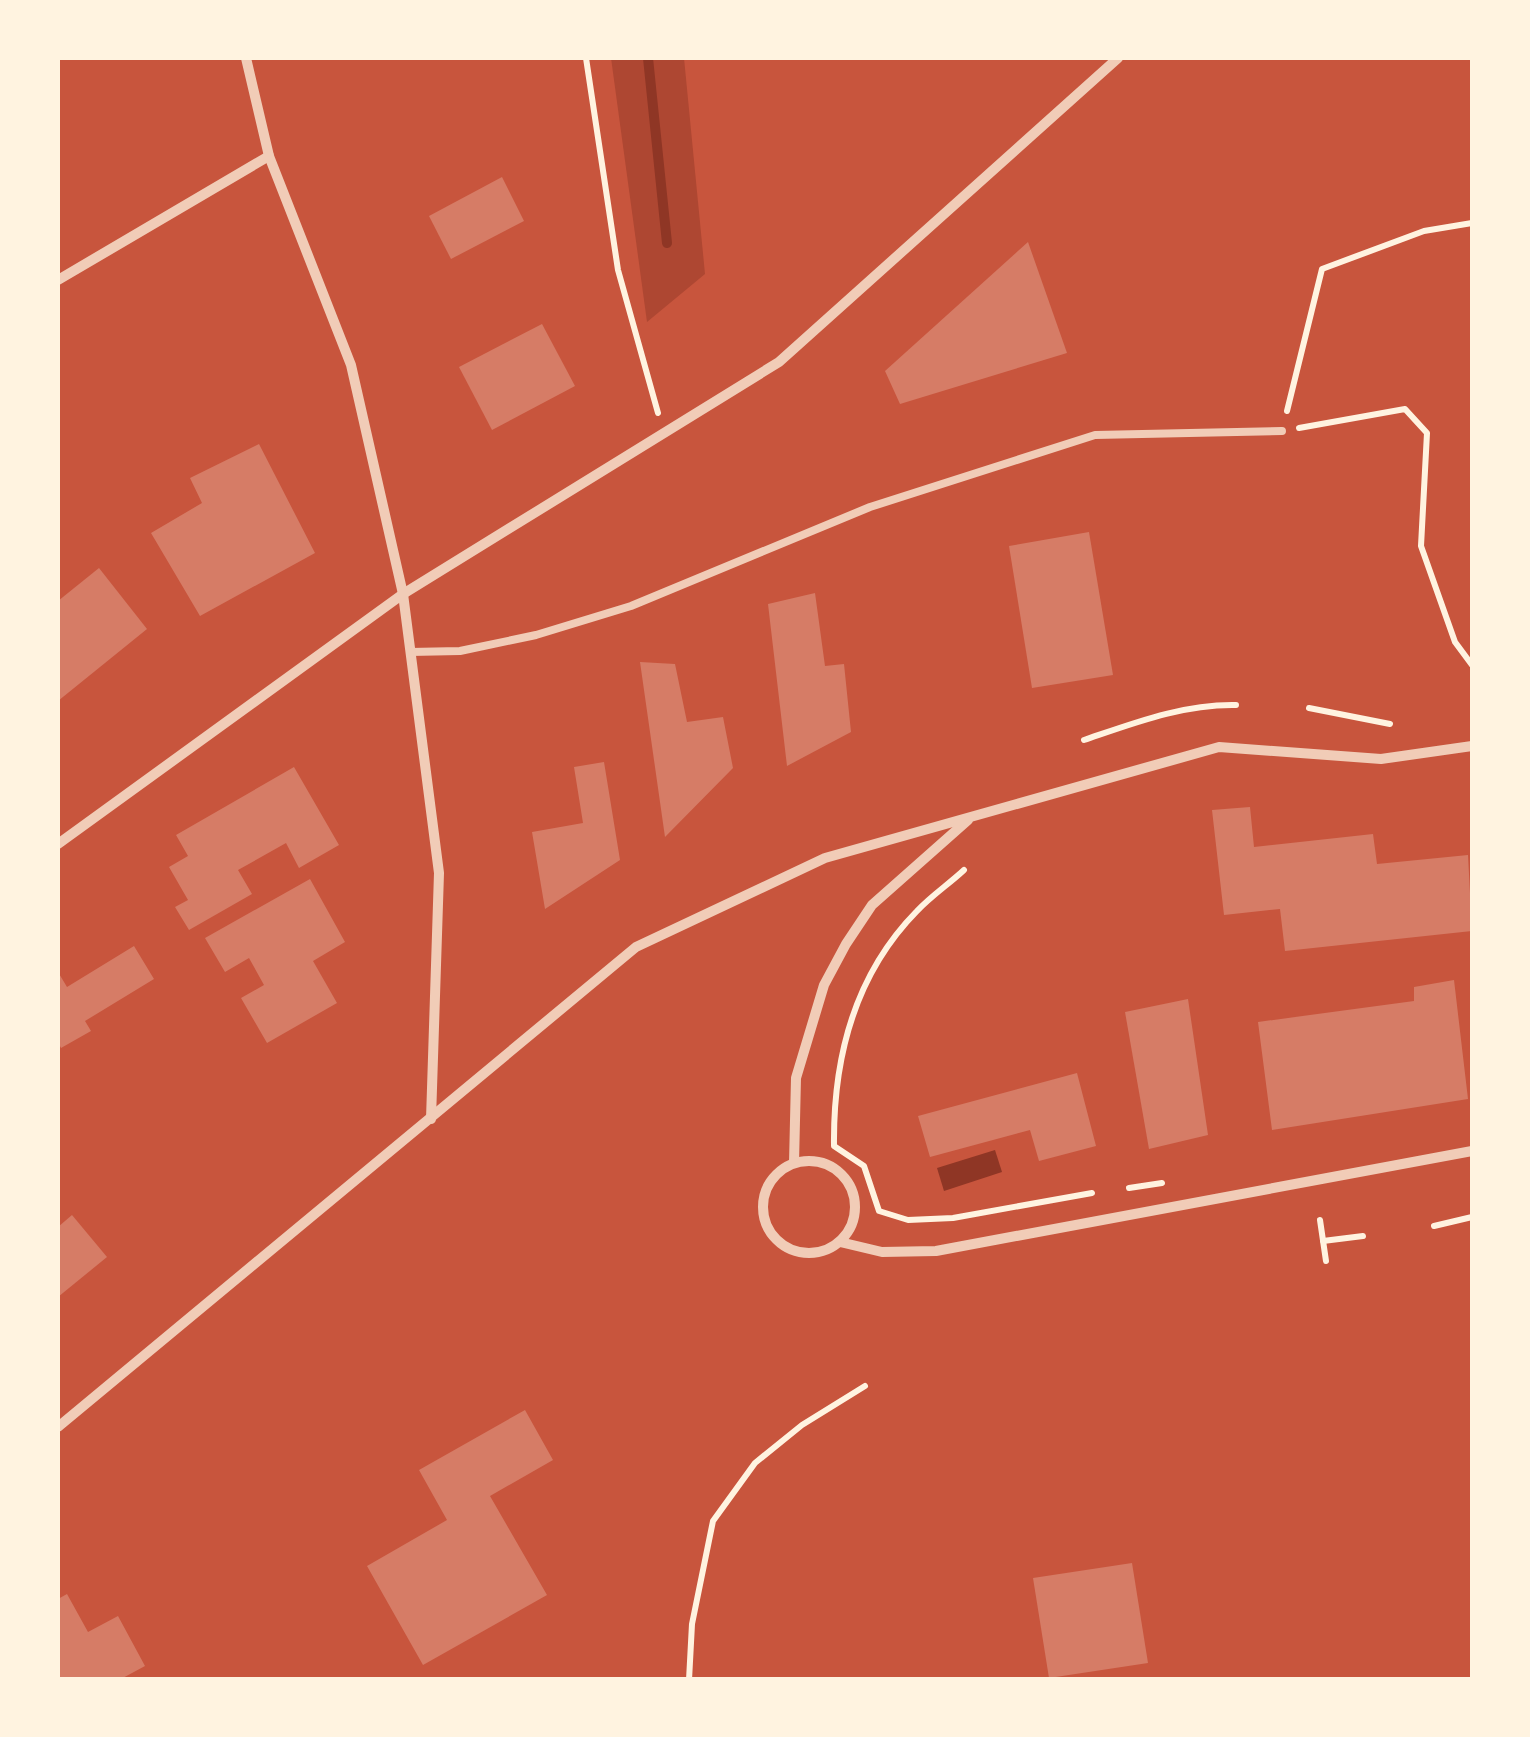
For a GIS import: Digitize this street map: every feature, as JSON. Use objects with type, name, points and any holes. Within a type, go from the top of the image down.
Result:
[{"type":"street","points":[[246,58],[270,156],[352,365],[403,594],[439,873],[431,1119]]},
{"type":"street","points":[[58,844],[403,594],[778,362],[1118,58]]},
{"type":"street","points":[[58,280],[270,156]]},
{"type":"street","points":[[58,1427],[636,948],[825,858],[1218,747],[1381,759],[1472,746]]},
{"type":"street","points":[[794,1163],[796,1078],[824,985],[872,905],[972,816]]},
{"type":"street","points":[[840,1242],[882,1252],[936,1252],[1472,1152]]},
{"type":"street","points":[[819,1162],[831,1166],[849,1184],[854,1196],[854,1220],[840,1242],[828,1250],[798,1253],[773,1237],[766,1224],[764,1194],[780,1170],[794,1163],[819,1162]]},
{"type":"lane","points":[[410,652],[460,650],[516,639],[631,606],[870,506],[1095,436],[1282,431]]},
{"type":"path","points":[[586,58],[618,270],[664,433]]},
{"type":"path","points":[[1472,222],[1424,231],[1322,269],[1282,431],[1405,409],[1427,433],[1422,546],[1455,642],[1472,666]]},
{"type":"path","points":[[1084,740],[1156,716],[1208,704],[1236,704]]},
{"type":"path","points":[[1309,708],[1390,724]]},
{"type":"path","points":[[964,870],[918,910],[888,945],[864,984],[846,1030],[836,1072],[834,1146],[864,1166],[879,1210],[908,1220],[953,1218],[1092,1193]]},
{"type":"path","points":[[1434,1226],[1472,1217]]},
{"type":"path","points":[[1320,1220],[1326,1261]]},
{"type":"path","points":[[1323,1241],[1364,1236]]},
{"type":"path","points":[[688,1680],[692,1624],[713,1521],[755,1463],[802,1425],[865,1386]]},
{"type":"shaded area","points":[[611,58],[684,58],[705,274],[647,322]]},
{"type":"shaded area","points":[[995,1150],[1002,1172],[944,1191],[937,1168]]},
{"type":"building","points":[[502,177],[524,221],[451,259],[429,216]]},
{"type":"building","points":[[1028,242],[1067,353],[900,404],[885,371]]},
{"type":"building","points":[[542,324],[575,386],[492,430],[459,367]]},
{"type":"building","points":[[259,444],[315,553],[200,616],[151,533],[202,503],[190,478]]},
{"type":"building","points":[[1089,532],[1113,675],[1032,688],[1009,546]]},
{"type":"building","points":[[99,568],[147,629],[58,701],[58,601]]},
{"type":"building","points":[[815,593],[825,666],[844,664],[851,732],[787,766],[768,604]]},
{"type":"building","points":[[640,662],[675,664],[687,722],[723,717],[733,768],[665,837]]},
{"type":"building","points":[[604,762],[620,860],[545,909],[532,832],[583,823],[574,767]]},
{"type":"building","points":[[294,767],[339,845],[299,868],[286,843],[238,870],[252,894],[189,930],[175,907],[188,900],[169,867],[188,856],[176,835]]},
{"type":"building","points":[[1250,807],[1254,847],[1373,834],[1377,864],[1468,855],[1472,931],[1285,951],[1280,909],[1224,915],[1212,810]]},
{"type":"building","points":[[310,879],[345,942],[313,961],[337,1003],[267,1043],[241,998],[264,985],[249,958],[225,972],[205,938]]},
{"type":"building","points":[[134,946],[154,979],[85,1021],[91,1031],[61,1048],[58,972],[67,987]]},
{"type":"building","points":[[1454,980],[1468,1099],[1272,1130],[1258,1022],[1414,1001],[1414,987]]},
{"type":"building","points":[[1188,999],[1208,1135],[1149,1149],[1125,1012]]},
{"type":"building","points":[[1077,1073],[1096,1146],[1039,1161],[1030,1130],[930,1157],[918,1116]]},
{"type":"building","points":[[72,1215],[107,1257],[58,1297],[58,1227]]},
{"type":"building","points":[[525,1410],[553,1460],[490,1496],[547,1595],[423,1665],[367,1566],[447,1520],[419,1470]]},
{"type":"building","points":[[1132,1563],[1148,1663],[1049,1678],[1033,1578]]},
{"type":"building","points":[[67,1594],[88,1632],[118,1616],[145,1666],[119,1680],[58,1680],[58,1599]]},
{"type":"waterway","points":[[648,58],[667,243]]}]
